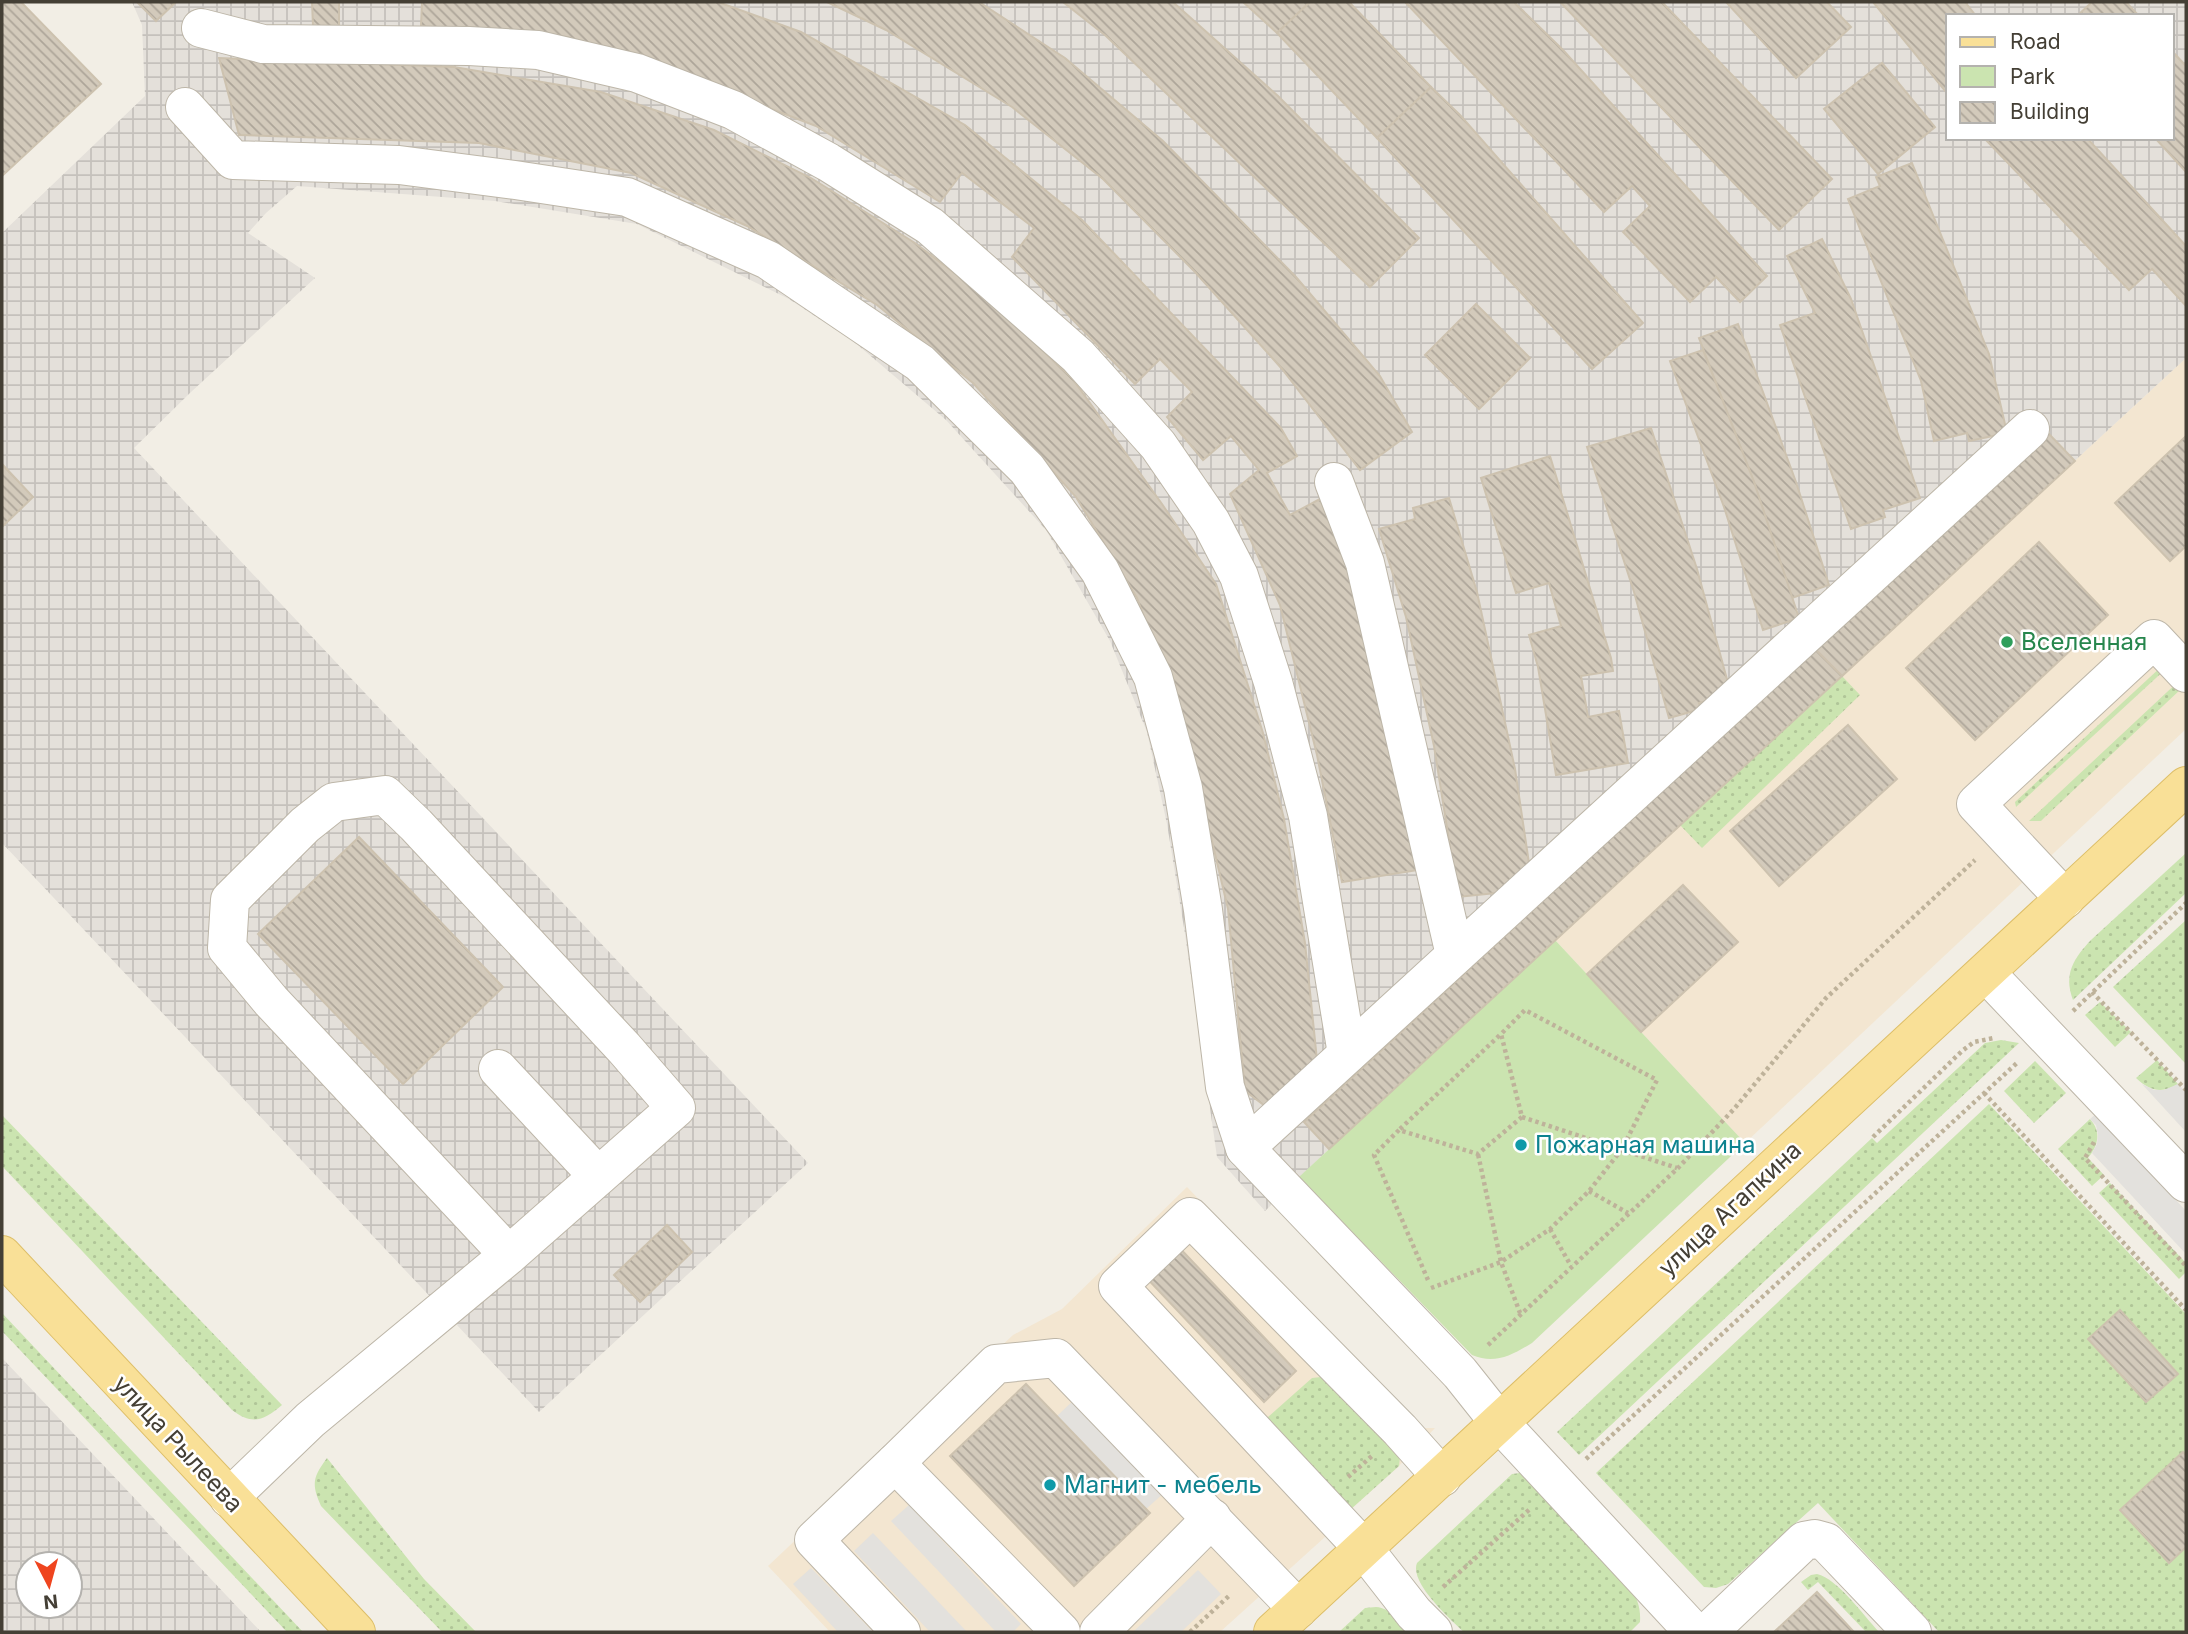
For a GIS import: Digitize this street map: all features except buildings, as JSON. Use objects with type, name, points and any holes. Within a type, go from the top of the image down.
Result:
[{"type":"main road","name":"улица Агапкина","points":[[1286,1621],[2186,786]]},
{"type":"main road","name":"улица Рылеева","points":[[2,1255],[356,1632]]},
{"type":"street","points":[[201,28],[263,44],[469,46],[538,50],[637,73],[733,110],[828,162],[930,226],[1078,356],[1157,445],[1211,522],[1239,576],[1272,682],[1308,816],[1347,1054]]},
{"type":"street","points":[[185,107],[233,160],[399,165],[627,197],[768,260],[920,363],[1027,469],[1100,571],[1153,677],[1183,788],[1203,910],[1225,1087],[1245,1147],[1460,1373],[1499,1422],[1694,1632]]},
{"type":"street","points":[[1245,1147],[2030,429]]},
{"type":"street","points":[[1334,482],[1365,563],[1455,955]]},
{"type":"street","points":[[2065,899],[1976,804],[2154,639],[2186,673]]},
{"type":"street","points":[[229,1498],[310,1420],[509,1255],[676,1108],[586,1007],[385,795],[334,802],[305,825],[230,900],[227,948],[271,1001],[509,1255]]},
{"type":"street","points":[[1986,973],[2037,1044],[2186,1183]]},
{"type":"street","points":[[498,1069],[598,1176]]},
{"type":"street","points":[[1423,1623],[1364,1549],[1118,1286],[1191,1217],[1400,1430],[1442,1477]]},
{"type":"street","points":[[901,1632],[814,1540],[996,1364],[1056,1358],[1255,1563],[1286,1621]]},
{"type":"street","points":[[895,1463],[1061,1632]]},
{"type":"street","points":[[1099,1632],[1212,1518]]},
{"type":"street","points":[[1708,1632],[1804,1541],[1815,1539],[1826,1542],[1912,1632]]},
{"type":"path","points":[[1423,1623],[1557,1485],[2037,1044],[2186,903]]},
{"type":"path","points":[[1460,1373],[1520,1313],[1678,1168],[1734,1109],[1826,998],[1868,959]]},
{"type":"path","points":[[2092,992],[2186,1090]]},
{"type":"path","points":[[1525,1010],[1657,1080],[1622,1149],[1590,1191],[1550,1228],[1501,1262],[1431,1288],[1374,1155],[1399,1130],[1525,1010]]},
{"type":"path","points":[[1501,1034],[1522,1116]]},
{"type":"path","points":[[1873,1137],[1973,1042],[1986,1038],[2004,1039],[2018,1045],[2037,1044]]},
{"type":"path","points":[[1984,1093],[2186,1310]]},
{"type":"path","points":[[1522,1116],[1678,1168]]},
{"type":"path","points":[[1478,1154],[1522,1116]]},
{"type":"path","points":[[1399,1130],[1478,1154]]},
{"type":"path","points":[[2096,1138],[2085,1158],[2186,1266]]},
{"type":"path","points":[[1478,1154],[1501,1262],[1520,1313]]},
{"type":"path","points":[[1590,1191],[1628,1213]]},
{"type":"path","points":[[1550,1228],[1571,1266]]},
{"type":"path","points":[[1320,1503],[1400,1430]]},
{"type":"path","points":[[1190,1632],[1237,1588],[1255,1563]]},
{"type":"shaded area","points":[[132,2],[2186,2],[2186,358],[1265,1211],[1217,1157],[1167,824],[1147,732],[1110,641],[1046,530],[946,420],[853,341],[789,299],[637,224],[495,201],[297,186],[248,233],[315,278],[134,448],[808,1163],[539,1412],[2,843],[2,233],[145,96],[142,25]]},
{"type":"shaded area","points":[[2186,358],[2186,729],[1745,1143],[1555,940]]},
{"type":"shaded area","points":[[2142,1084],[2154,1090],[2164,1090],[2178,1084],[2186,1092],[2186,1132]]},
{"type":"shaded area","points":[[2096,1114],[2186,1211],[2186,1254],[2092,1153],[2098,1135],[2096,1125],[2090,1119]]},
{"type":"shaded area","points":[[1187,1187],[1412,1422],[1424,1428],[1435,1428],[1325,1537],[1220,1632],[830,1632],[768,1566],[1013,1335],[1062,1309]]},
{"type":"shaded area","points":[[2,1358],[261,1632],[2,1632]]},
{"type":"shaded area","points":[[1075,1399],[1165,1492],[1146,1509],[1057,1416]]},
{"type":"shaded area","points":[[909,1505],[1021,1624],[1013,1632],[996,1632],[891,1521]]},
{"type":"shaded area","points":[[873,1533],[967,1632],[930,1632],[854,1551]]},
{"type":"shaded area","points":[[811,1568],[873,1632],[838,1632],[793,1584]]},
{"type":"shaded area","points":[[1198,1570],[1221,1594],[1181,1632],[1133,1632]]},
{"type":"green space","points":[[2162,666],[2169,666],[2016,807],[2015,802]]},
{"type":"green space","points":[[1842,676],[1860,695],[1702,848],[1680,825]]},
{"type":"green space","points":[[2182,678],[2181,689],[2041,821],[2029,821]]},
{"type":"green space","points":[[2186,853],[2186,893],[2073,1000],[2070,974],[2080,953]]},
{"type":"green space","points":[[2186,920],[2186,1064],[2113,987]]},
{"type":"green space","points":[[1555,940],[1745,1143],[1532,1343],[1503,1357],[1480,1358],[1472,1355],[1299,1177]]},
{"type":"green space","points":[[2100,1002],[2131,1032],[2115,1047],[2085,1015]]},
{"type":"green space","points":[[2001,1040],[2019,1043],[1579,1455],[1557,1432],[1872,1138],[1877,1143],[1985,1043]]},
{"type":"green space","points":[[2157,1060],[2178,1084],[2156,1090],[2136,1078]]},
{"type":"green space","points":[[2035,1061],[2066,1093],[2034,1123],[2004,1091]]},
{"type":"green space","points":[[1989,1104],[2186,1314],[2186,1455],[2183,1452],[2169,1563],[2186,1547],[2186,1632],[1939,1632],[1818,1503],[1728,1584],[1716,1588],[1704,1587],[1596,1473]]},
{"type":"green space","points":[[2,1115],[282,1405],[258,1419],[246,1418],[232,1410],[2,1166]]},
{"type":"green space","points":[[2090,1119],[2096,1129],[2097,1139],[2088,1158],[2104,1175],[2092,1186],[2058,1149]]},
{"type":"green space","points":[[2110,1183],[2186,1263],[2186,1272],[2179,1279],[2099,1193]]},
{"type":"green space","points":[[2,1313],[303,1632],[287,1632],[2,1331]]},
{"type":"green space","points":[[1312,1378],[1326,1379],[1400,1457],[1399,1466],[1350,1510],[1267,1422],[1268,1417]]},
{"type":"green space","points":[[327,1458],[424,1579],[476,1632],[442,1632],[321,1506],[315,1481]]},
{"type":"green space","points":[[1520,1473],[1630,1586],[1638,1603],[1640,1622],[1630,1632],[1464,1632],[1425,1590],[1416,1571],[1417,1563],[1512,1474]]},
{"type":"green space","points":[[1817,1574],[1842,1590],[1879,1632],[1866,1632],[1818,1582],[1808,1590],[1801,1582]]},
{"type":"green space","points":[[1376,1607],[1391,1613],[1412,1632],[1339,1632],[1365,1608]]},
{"type":"place","name":"Вселенная","points":[[2007,642]]},
{"type":"place","name":"Пожарная машина","points":[[1521,1145]]},
{"type":"place","name":"Магнит - мебель","points":[[1050,1485]]}]
